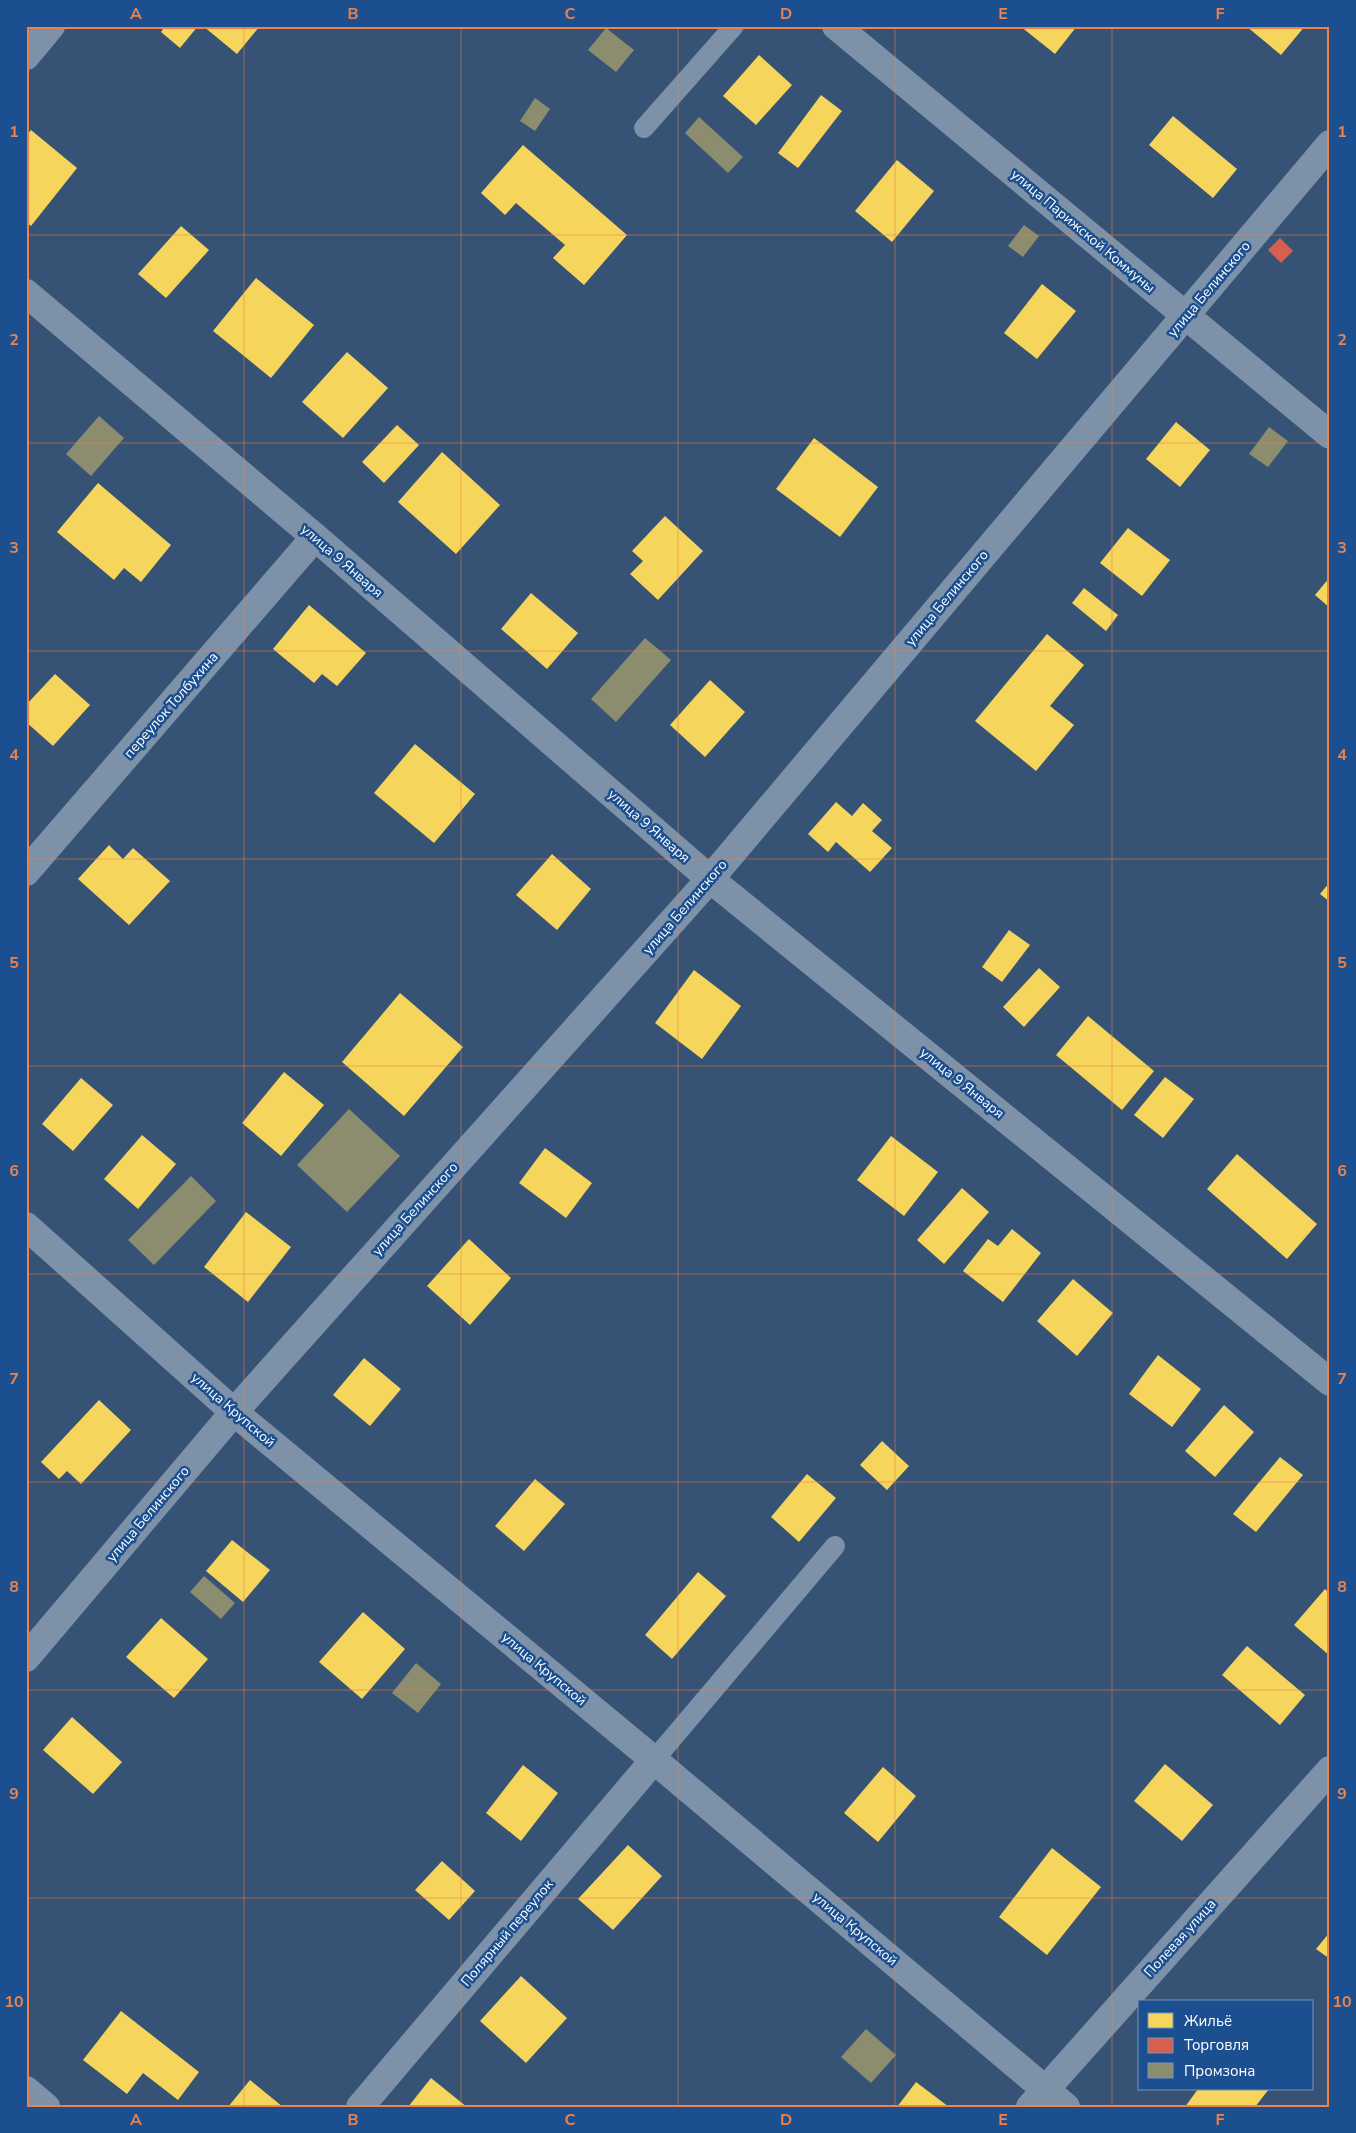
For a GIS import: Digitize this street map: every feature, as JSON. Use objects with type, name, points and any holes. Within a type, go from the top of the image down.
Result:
[{"type":"street","points":[[26,56],[51,26]]},
{"type":"street","name":"улица Парижской Коммуны","points":[[836,26],[1330,435]]},
{"type":"street","name":"улица Белинского","points":[[26,1658],[234,1412],[710,878],[1330,144]]},
{"type":"street","name":"улица 9 Января","points":[[26,293],[315,537],[710,878],[1330,1382]]},
{"type":"street","name":"переулок Толбухина","points":[[26,872],[315,537]]},
{"type":"street","name":"улица Крупской","points":[[26,1226],[234,1412],[654,1760],[1038,2098],[1066,2107]]},
{"type":"street","name":"Полярный переулок","points":[[360,2107],[654,1760]]},
{"type":"street","name":"Полевая улица","points":[[1038,2098],[1330,1770]]},
{"type":"street","points":[[26,2090],[46,2107]]},
{"type":"lane","points":[[644,128],[734,26]]},
{"type":"lane","points":[[654,1760],[835,1546]]},
{"type":"building: Жильё","points":[[165,26],[198,26],[180,48],[161,32]]},
{"type":"building: Жильё","points":[[203,26],[260,26],[237,54]]},
{"type":"building: Жильё","points":[[1020,26],[1077,26],[1055,54]]},
{"type":"building: Жильё","points":[[1246,26],[1305,26],[1281,55]]},
{"type":"building: Жильё","points":[[759,55],[792,85],[756,125],[723,96]]},
{"type":"building: Жильё","points":[[821,95],[842,111],[798,168],[778,153]]},
{"type":"building: Жильё","points":[[1173,116],[1237,169],[1213,198],[1149,145]]},
{"type":"building: Жильё","points":[[31,130],[77,168],[31,226],[26,222],[26,136]]},
{"type":"building: Жильё","points":[[523,145],[627,235],[584,285],[553,258],[565,245],[516,203],[505,215],[481,193]]},
{"type":"building: Жильё","points":[[897,160],[934,191],[892,242],[855,211]]},
{"type":"building: Жильё","points":[[181,226],[209,250],[166,298],[138,274]]},
{"type":"building: Жильё","points":[[256,278],[314,325],[271,378],[213,331]]},
{"type":"building: Жильё","points":[[1042,284],[1076,311],[1037,359],[1004,333]]},
{"type":"building: Жильё","points":[[347,352],[388,388],[343,438],[302,402]]},
{"type":"building: Жильё","points":[[1176,422],[1210,450],[1180,487],[1146,459]]},
{"type":"building: Жильё","points":[[397,425],[419,445],[384,483],[362,462]]},
{"type":"building: Жильё","points":[[814,438],[878,487],[840,537],[776,489]]},
{"type":"building: Жильё","points":[[442,452],[500,505],[456,554],[398,502]]},
{"type":"building: Жильё","points":[[98,483],[171,545],[141,582],[124,568],[114,580],[57,532]]},
{"type":"building: Жильё","points":[[665,516],[703,551],[658,600],[630,574],[643,561],[632,551]]},
{"type":"building: Жильё","points":[[1128,528],[1170,560],[1142,596],[1100,563]]},
{"type":"building: Жильё","points":[[1330,577],[1330,608],[1315,595]]},
{"type":"building: Жильё","points":[[1084,588],[1118,615],[1106,631],[1072,603]]},
{"type":"building: Жильё","points":[[531,593],[578,633],[547,669],[501,629]]},
{"type":"building: Жильё","points":[[309,605],[366,653],[337,686],[322,674],[314,683],[273,649]]},
{"type":"building: Жильё","points":[[1047,634],[1084,665],[1050,706],[1074,725],[1036,771],[975,721]]},
{"type":"building: Жильё","points":[[55,674],[90,705],[53,746],[26,722],[26,705]]},
{"type":"building: Жильё","points":[[710,680],[745,712],[705,757],[670,725]]},
{"type":"building: Жильё","points":[[415,744],[475,794],[434,843],[374,793]]},
{"type":"building: Жильё","points":[[836,802],[852,816],[863,803],[882,820],[872,831],[892,848],[870,872],[836,842],[828,852],[808,834]]},
{"type":"building: Жильё","points":[[109,845],[123,859],[133,848],[170,881],[129,925],[78,879]]},
{"type":"building: Жильё","points":[[552,854],[591,889],[557,930],[516,895]]},
{"type":"building: Жильё","points":[[1330,882],[1330,902],[1320,894]]},
{"type":"building: Жильё","points":[[1009,930],[1030,945],[1002,982],[982,967]]},
{"type":"building: Жильё","points":[[1039,968],[1060,987],[1024,1027],[1003,1007]]},
{"type":"building: Жильё","points":[[694,970],[741,1006],[702,1059],[655,1023]]},
{"type":"building: Жильё","points":[[400,993],[463,1047],[404,1116],[342,1062]]},
{"type":"building: Жильё","points":[[1088,1016],[1154,1071],[1122,1110],[1056,1055]]},
{"type":"building: Жильё","points":[[284,1072],[324,1105],[281,1156],[242,1123]]},
{"type":"building: Жильё","points":[[1165,1077],[1194,1099],[1163,1138],[1134,1115]]},
{"type":"building: Жильё","points":[[81,1078],[113,1105],[73,1151],[42,1124]]},
{"type":"building: Жильё","points":[[142,1135],[176,1164],[138,1209],[104,1179]]},
{"type":"building: Жильё","points":[[891,1136],[938,1172],[904,1216],[857,1180]]},
{"type":"building: Жильё","points":[[545,1148],[592,1183],[566,1218],[519,1183]]},
{"type":"building: Жильё","points":[[1237,1154],[1317,1224],[1287,1259],[1207,1189]]},
{"type":"building: Жильё","points":[[962,1188],[989,1212],[944,1264],[917,1240]]},
{"type":"building: Жильё","points":[[246,1212],[291,1247],[248,1302],[204,1267]]},
{"type":"building: Жильё","points":[[1012,1229],[1041,1253],[1003,1302],[963,1271],[988,1239],[998,1246]]},
{"type":"building: Жильё","points":[[469,1239],[511,1278],[470,1325],[427,1286]]},
{"type":"building: Жильё","points":[[1073,1279],[1113,1313],[1077,1356],[1037,1321]]},
{"type":"building: Жильё","points":[[1158,1355],[1201,1389],[1172,1427],[1129,1394]]},
{"type":"building: Жильё","points":[[364,1358],[401,1389],[370,1426],[333,1395]]},
{"type":"building: Жильё","points":[[99,1400],[131,1430],[81,1484],[67,1471],[59,1479],[41,1462]]},
{"type":"building: Жильё","points":[[1224,1405],[1254,1432],[1215,1477],[1185,1451]]},
{"type":"building: Жильё","points":[[882,1441],[909,1466],[887,1490],[860,1465]]},
{"type":"building: Жильё","points":[[1280,1457],[1303,1475],[1256,1532],[1233,1514]]},
{"type":"building: Жильё","points":[[807,1474],[836,1498],[799,1542],[771,1517]]},
{"type":"building: Жильё","points":[[535,1479],[565,1504],[524,1551],[495,1526]]},
{"type":"building: Жильё","points":[[232,1540],[270,1570],[243,1602],[206,1571]]},
{"type":"building: Жильё","points":[[698,1572],[726,1596],[672,1659],[645,1635]]},
{"type":"building: Жильё","points":[[1325,1589],[1330,1594],[1330,1656],[1294,1625]]},
{"type":"building: Жильё","points":[[363,1612],[405,1649],[362,1699],[319,1662]]},
{"type":"building: Жильё","points":[[161,1618],[208,1659],[174,1698],[126,1657]]},
{"type":"building: Жильё","points":[[1247,1646],[1305,1695],[1280,1725],[1222,1675]]},
{"type":"building: Жильё","points":[[72,1717],[122,1762],[93,1794],[43,1750]]},
{"type":"building: Жильё","points":[[1165,1764],[1213,1805],[1182,1841],[1134,1801]]},
{"type":"building: Жильё","points":[[523,1765],[558,1793],[521,1841],[486,1813]]},
{"type":"building: Жильё","points":[[883,1767],[916,1796],[878,1842],[844,1813]]},
{"type":"building: Жильё","points":[[628,1845],[662,1876],[613,1930],[578,1899]]},
{"type":"building: Жильё","points":[[1052,1848],[1101,1887],[1047,1955],[999,1917]]},
{"type":"building: Жильё","points":[[442,1861],[475,1891],[449,1920],[415,1890]]},
{"type":"building: Жильё","points":[[1330,1932],[1330,1959],[1316,1949]]},
{"type":"building: Жильё","points":[[521,1976],[567,2018],[526,2063],[480,2021]]},
{"type":"building: Жильё","points":[[121,2011],[199,2072],[178,2100],[143,2073],[127,2094],[83,2060]]},
{"type":"building: Жильё","points":[[431,2078],[467,2107],[408,2107]]},
{"type":"building: Жильё","points":[[250,2080],[283,2107],[228,2107]]},
{"type":"building: Жильё","points":[[916,2082],[949,2107],[897,2107]]},
{"type":"building: Жильё","points":[[1197,2090],[1268,2090],[1255,2107],[1185,2107]]},
{"type":"building: Торговля","points":[[1280,238],[1293,251],[1281,263],[1268,250]]},
{"type":"building: Промзона","points":[[606,28],[634,50],[616,72],[588,50]]},
{"type":"building: Промзона","points":[[535,98],[550,109],[535,131],[520,121]]},
{"type":"building: Промзона","points":[[699,117],[743,157],[728,173],[685,133]]},
{"type":"building: Промзона","points":[[1024,225],[1039,236],[1023,257],[1008,246]]},
{"type":"building: Промзона","points":[[99,416],[124,438],[91,476],[66,454]]},
{"type":"building: Промзона","points":[[1269,427],[1288,441],[1268,467],[1249,454]]},
{"type":"building: Промзона","points":[[645,638],[671,660],[616,722],[591,699]]},
{"type":"building: Промзона","points":[[349,1109],[400,1156],[347,1212],[297,1165]]},
{"type":"building: Промзона","points":[[191,1176],[216,1201],[154,1265],[128,1240]]},
{"type":"building: Промзона","points":[[204,1576],[235,1603],[221,1619],[190,1592]]},
{"type":"building: Промзона","points":[[416,1663],[441,1684],[418,1713],[392,1693]]},
{"type":"building: Промзона","points":[[866,2029],[896,2055],[871,2083],[841,2057]]}]
